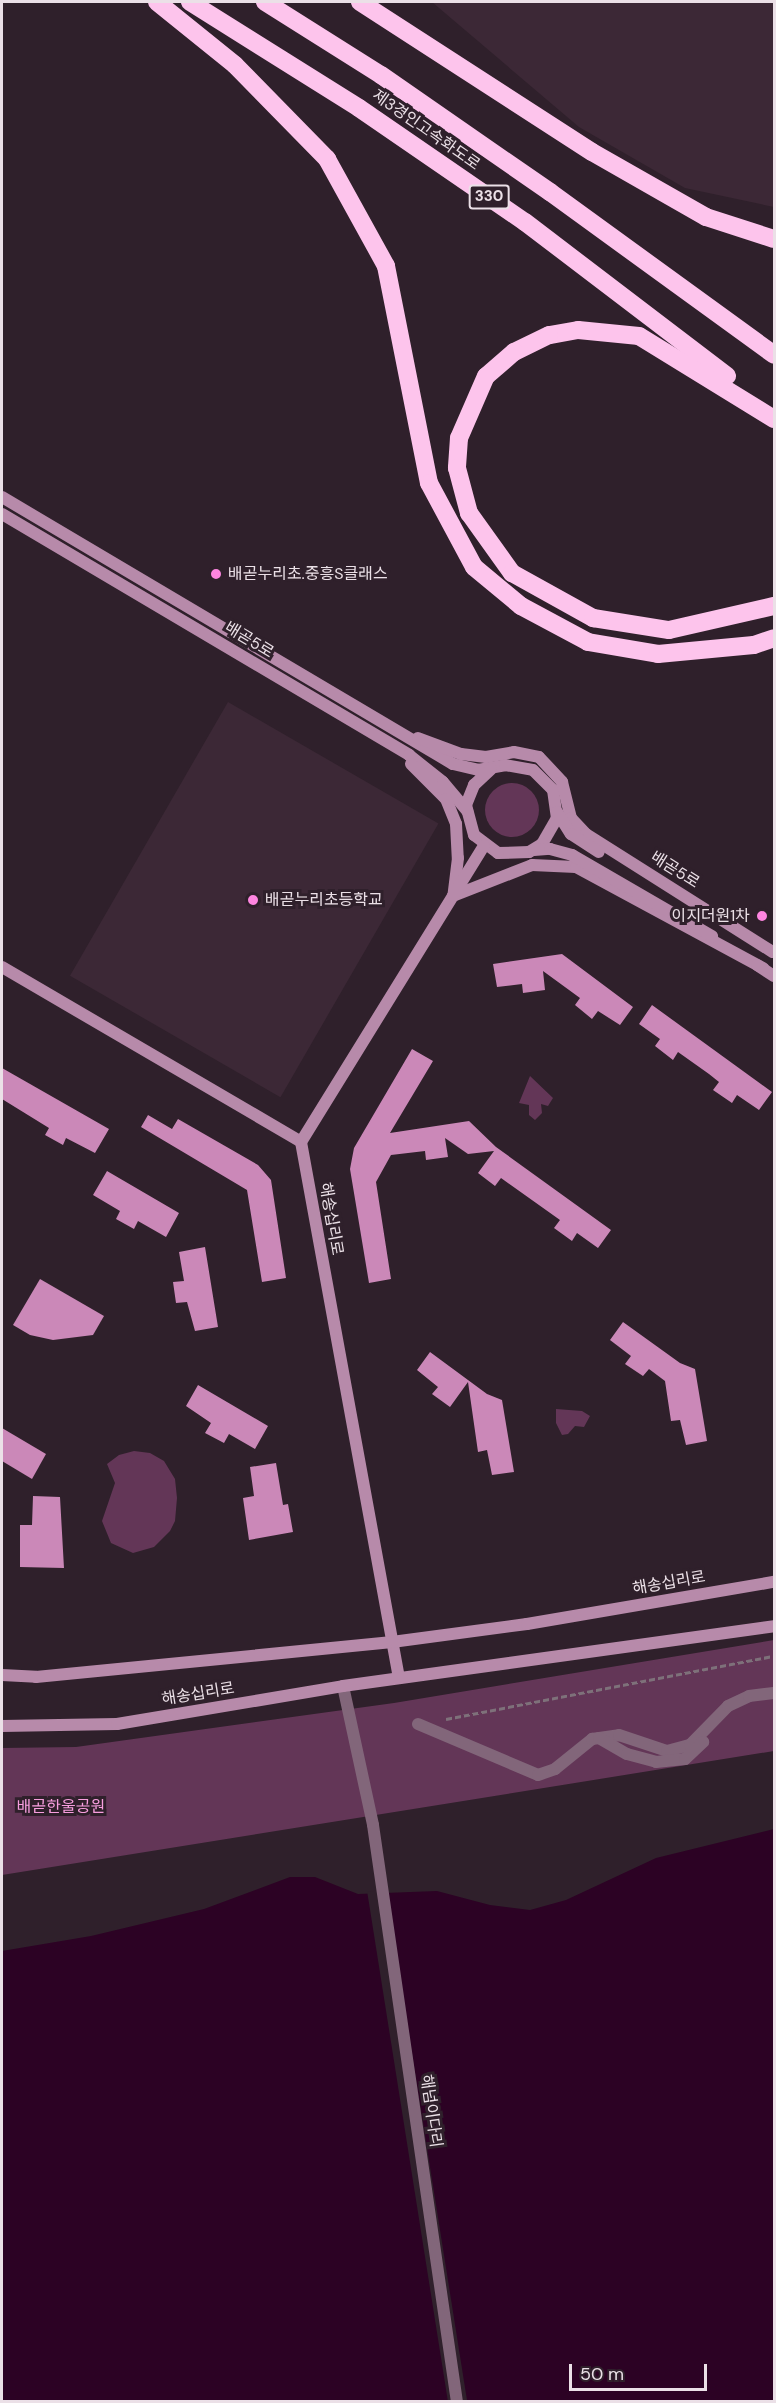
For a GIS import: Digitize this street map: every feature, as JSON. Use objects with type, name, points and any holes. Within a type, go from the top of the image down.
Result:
[{"type":"highway","points":[[157,2],[235,65],[327,159],[386,266],[429,483],[474,567],[521,606],[588,642],[658,654],[754,645],[774,638]]},
{"type":"highway","name":"제3경인고속화도로","points":[[190,2],[359,108],[525,222],[774,413]]},
{"type":"highway","name":"제3경인고속화도로","points":[[265,2],[381,75],[541,185],[774,355]]},
{"type":"highway","points":[[360,2],[602,158],[706,217],[774,239]]},
{"type":"highway","points":[[774,419],[639,336],[578,330],[549,334],[514,352],[486,376],[459,438],[457,468],[469,513],[512,573],[593,618],[669,630],[774,606]]},
{"type":"street","name":"배곧5로","points":[[2,497],[453,764],[491,769],[519,765],[533,770],[553,790],[557,812],[571,834],[581,842],[774,952]]},
{"type":"street","name":"배곧5로","points":[[2,514],[383,740],[443,782],[467,811],[474,835],[484,846]]},
{"type":"street","name":"배곧5로","points":[[391,729],[461,754],[486,757],[514,752],[538,757],[562,782],[571,818],[586,834],[774,952]]},
{"type":"street","points":[[383,740],[446,800],[458,839],[453,896]]},
{"type":"street","points":[[467,811],[471,789],[491,769]]},
{"type":"street","points":[[532,850],[552,832],[557,812]]},
{"type":"street","points":[[2,967],[301,1142],[484,846],[514,856],[532,850],[559,851],[598,868],[774,976]]},
{"type":"street","points":[[453,896],[532,864],[576,867],[763,968]]},
{"type":"street","name":"해송십리로","points":[[301,1142],[399,1678]]},
{"type":"street","name":"해송십리로","points":[[2,1675],[36,1677],[392,1642],[527,1624],[774,1582]]},
{"type":"street","name":"해송십리로","points":[[2,1726],[117,1724],[343,1686],[774,1626]]},
{"type":"street","name":"해넘이다리","points":[[343,1686],[373,1825],[457,2402]]},
{"type":"street","points":[[418,1724],[538,1775],[555,1769],[592,1739],[599,1738],[627,1754],[656,1762],[684,1759],[700,1746],[728,1706],[749,1696],[774,1693]]},
{"type":"path","points":[[418,1724],[774,1656]]},
{"type":"shaded area","points":[[432,2],[774,2],[774,207],[685,188],[579,127]]},
{"type":"shaded area","name":"배곧누리초등학교","points":[[228,702],[438,824],[280,1097],[70,976]]},
{"type":"shaded area","points":[[774,1829],[774,2401],[2,2402],[2,1951],[91,1936],[204,1909],[290,1877],[315,1877],[358,1894],[437,1891],[490,1905],[530,1910],[566,1900],[656,1858]]},
{"type":"green space","points":[[507,783],[517,783],[527,787],[535,795],[539,810],[535,825],[527,833],[517,837],[507,837],[497,833],[489,825],[485,815],[485,805],[489,795],[497,787]]},
{"type":"green space","points":[[530,1076],[553,1098],[548,1106],[541,1104],[542,1113],[535,1120],[529,1115],[529,1105],[519,1103]]},
{"type":"green space","points":[[556,1409],[582,1411],[590,1416],[584,1427],[575,1426],[568,1434],[562,1435],[556,1423]]},
{"type":"green space","points":[[134,1451],[150,1453],[164,1461],[175,1479],[177,1498],[175,1521],[170,1531],[154,1547],[133,1553],[111,1543],[102,1521],[115,1483],[107,1464],[119,1455]]},
{"type":"green space","name":"배곧한울공원","points":[[774,1640],[774,1751],[2,1875],[2,1748],[76,1747],[394,1703]]},
{"type":"pier","points":[[386,1889],[467,2401],[448,2402],[367,1892]]},
{"type":"building","points":[[562,954],[633,1007],[620,1025],[598,1011],[592,1019],[575,1005],[580,998],[543,971],[545,990],[523,993],[522,984],[497,987],[493,964]]},
{"type":"building","points":[[652,1005],[772,1092],[759,1110],[737,1095],[732,1103],[713,1090],[719,1082],[709,1074],[678,1052],[673,1060],[655,1046],[660,1039],[639,1024]]},
{"type":"building","points":[[412,1049],[433,1061],[390,1133],[469,1121],[496,1147],[611,1230],[598,1248],[577,1233],[572,1241],[554,1228],[560,1220],[501,1178],[495,1186],[478,1173],[494,1151],[468,1154],[445,1138],[448,1157],[426,1160],[425,1151],[391,1155],[376,1182],[391,1279],[369,1283],[350,1169],[354,1148]]},
{"type":"building","points":[[2,1068],[109,1129],[95,1153],[66,1138],[63,1145],[45,1135],[49,1128],[2,1099]]},
{"type":"building","points":[[148,1115],[172,1129],[178,1119],[258,1165],[271,1180],[286,1278],[262,1282],[247,1190],[141,1127]]},
{"type":"building","points":[[107,1171],[179,1213],[166,1237],[138,1221],[134,1229],[116,1219],[120,1211],[93,1195]]},
{"type":"building","points":[[205,1247],[218,1327],[195,1331],[187,1302],[176,1303],[173,1282],[184,1281],[179,1252]]},
{"type":"building","points":[[40,1279],[104,1316],[93,1335],[53,1340],[30,1335],[13,1325]]},
{"type":"building","points":[[623,1322],[680,1363],[695,1369],[707,1441],[686,1445],[680,1420],[671,1421],[665,1381],[649,1369],[643,1376],[625,1364],[631,1356],[610,1340]]},
{"type":"building","points":[[430,1352],[487,1394],[502,1400],[514,1472],[492,1475],[487,1450],[478,1452],[468,1382],[450,1407],[432,1394],[438,1387],[417,1370]]},
{"type":"building","points":[[198,1385],[268,1426],[255,1449],[229,1434],[224,1443],[205,1433],[211,1423],[186,1406]]},
{"type":"building","points":[[2,1428],[46,1454],[32,1479],[2,1461]]},
{"type":"building","points":[[276,1463],[283,1505],[288,1504],[293,1532],[249,1540],[243,1498],[254,1496],[250,1467]]},
{"type":"building","points":[[33,1496],[60,1497],[64,1568],[20,1567],[20,1525],[32,1525]]},
{"type":"place","name":"배곧누리초.중흥S클래스","points":[[216,574]]},
{"type":"place","name":"배곧누리초등학교","points":[[253,900]]},
{"type":"place","name":"이지더원1차","points":[[762,916]]}]
